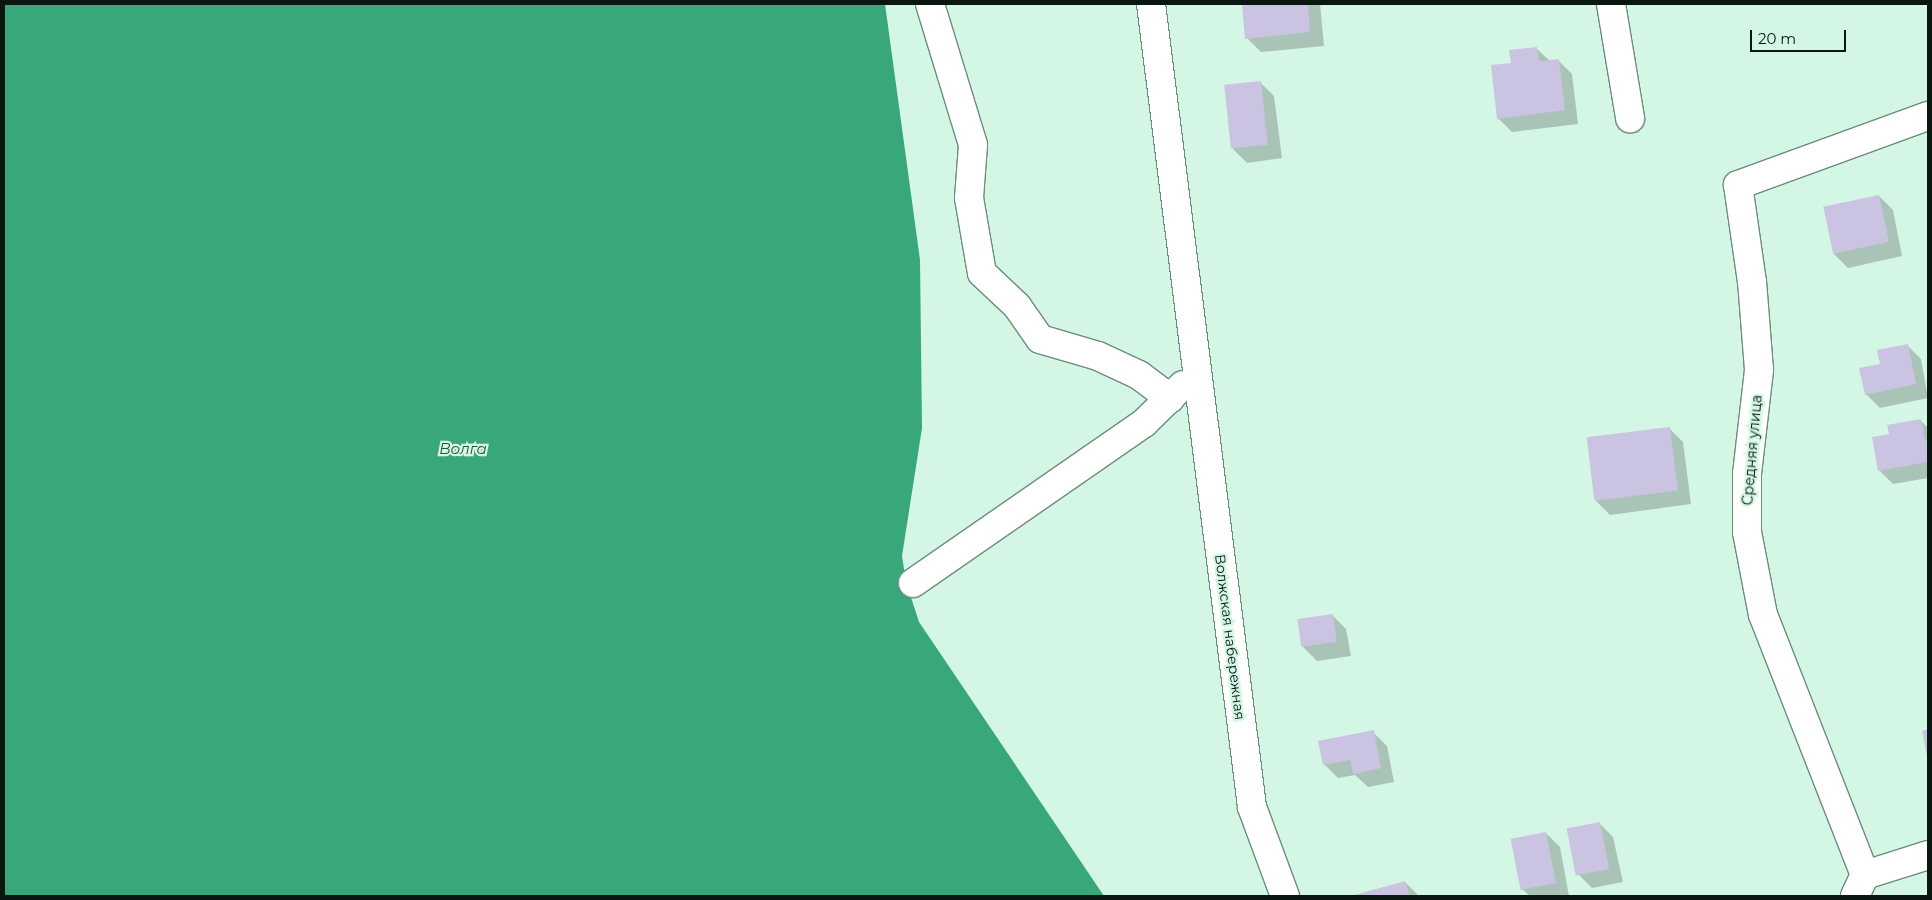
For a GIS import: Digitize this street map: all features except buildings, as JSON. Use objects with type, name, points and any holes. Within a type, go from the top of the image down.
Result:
[{"type":"street","points":[[930,4],[951,66],[972,145],[969,198],[982,273],[1017,306],[1040,339],[1098,356],[1139,375],[1170,398]]},
{"type":"street","name":"Волжская набережная","points":[[1151,4],[1170,131],[1196,372],[1252,807],[1286,896]]},
{"type":"street","points":[[1612,4],[1630,118]]},
{"type":"street","name":"Средняя улица","points":[[1860,886],[1763,615],[1747,532],[1747,474],[1759,370],[1752,282],[1738,185],[1928,116]]},
{"type":"street","points":[[913,583],[1144,423],[1196,372]]},
{"type":"street","points":[[1860,886],[1928,855]]},
{"type":"water","name":"Волга","points":[[4,4],[885,4],[920,260],[922,428],[902,556],[906,582],[919,622],[1104,896],[4,896]]}]
